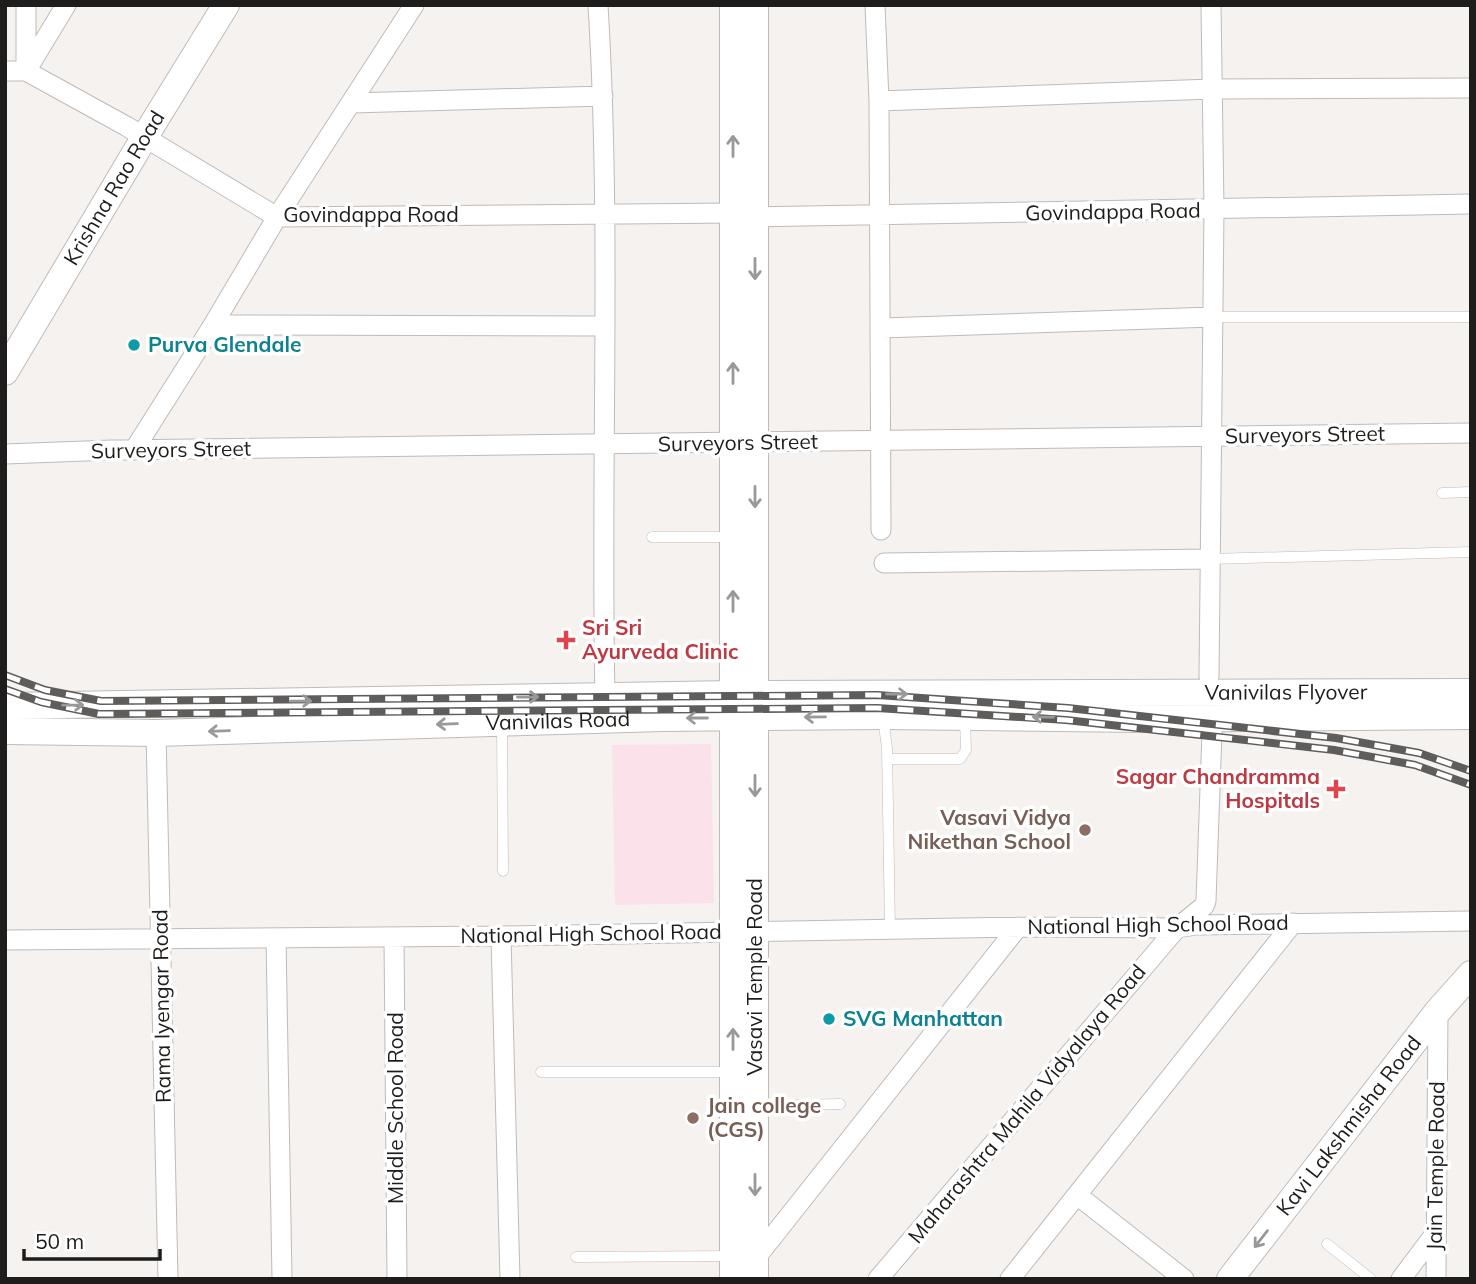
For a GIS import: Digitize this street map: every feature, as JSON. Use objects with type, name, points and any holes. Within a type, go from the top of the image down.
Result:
[{"type":"main road","name":"Krishna Rao Road","points":[[5,372],[226,5]]},
{"type":"main road","points":[[733,5],[744,215],[744,706]]},
{"type":"main road","points":[[744,215],[755,5]]},
{"type":"main road","points":[[744,443],[733,537],[744,706]]},
{"type":"main road","points":[[1100,694],[1141,681],[1209,677],[1471,675]]},
{"type":"main road","name":"Vanivilas Flyover","points":[[1111,718],[1339,705],[1471,692]]},
{"type":"main road","name":"Vanivilas Road","points":[[5,731],[156,733],[502,722],[744,706],[1100,694]]},
{"type":"main road","name":"Vanivilas Flyover","points":[[1100,694],[1339,705],[1471,716]]},
{"type":"main road","name":"Vanivilas Road","points":[[5,706],[605,696],[883,716],[1111,718]]},
{"type":"main road","name":"Vasavi Temple Road","points":[[744,706],[744,931],[748,1123],[744,1268]]},
{"type":"main road","points":[[1111,718],[1148,731],[1471,733]]},
{"type":"main road","name":"Vasavi Temple Road","points":[[744,931],[733,1072],[748,1123]]},
{"type":"main road","name":"Kavi Lakshmisha Road","points":[[1230,1279],[1438,1011],[1471,974]]},
{"type":"street","points":[[26,5],[26,71]]},
{"type":"street","points":[[26,71],[66,5]]},
{"type":"street","points":[[134,450],[213,326],[277,217],[414,5]]},
{"type":"street","points":[[598,5],[605,215],[602,573],[605,696]]},
{"type":"street","points":[[875,5],[882,328],[881,530]]},
{"type":"street","points":[[1209,677],[1214,209],[1210,5]]},
{"type":"street","name":"Govindappa Road","points":[[5,71],[26,71],[277,217],[880,216],[1471,204]]},
{"type":"street","points":[[879,101],[1212,89],[1471,88]]},
{"type":"street","points":[[352,103],[603,96]]},
{"type":"street","points":[[882,328],[1213,317]]},
{"type":"street","points":[[213,326],[604,326]]},
{"type":"street","name":"Surveyors Street","points":[[5,454],[134,450],[1471,433]]},
{"type":"street","points":[[884,562],[1210,559]]},
{"type":"street","name":"Maharashtra Mahila Vidyalaya Road","points":[[878,1279],[1177,928],[1206,901],[1212,732]]},
{"type":"street","name":"Rama Iyengar Road","points":[[156,733],[168,1279]]},
{"type":"street","name":"National High School Road","points":[[5,940],[501,936],[1018,927],[1177,928],[1196,925],[1471,921]]},
{"type":"street","points":[[1010,1279],[1293,923]]},
{"type":"street","points":[[744,1268],[1018,927]]},
{"type":"street","points":[[501,936],[510,1279]]},
{"type":"street","name":"Middle School Road","points":[[394,937],[397,1279]]},
{"type":"street","points":[[276,938],[282,1279]]},
{"type":"street","name":"Jain Temple Road","points":[[1436,1279],[1434,1235],[1438,1011]]},
{"type":"street","points":[[1077,1195],[1184,1279]]},
{"type":"street","points":[[1401,1279],[1434,1235]]},
{"type":"lane","points":[[1213,317],[1471,317]]},
{"type":"lane","points":[[1443,493],[1471,492]]},
{"type":"lane","points":[[652,537],[733,537]]},
{"type":"lane","points":[[1210,559],[1471,552]]},
{"type":"lane","points":[[883,716],[887,759],[890,929]]},
{"type":"lane","points":[[887,759],[960,759],[966,750],[965,716]]},
{"type":"lane","points":[[502,722],[503,871]]},
{"type":"lane","points":[[541,1072],[733,1072]]},
{"type":"lane","points":[[748,1123],[841,1104]]},
{"type":"lane","points":[[1327,1244],[1371,1279]]},
{"type":"lane","points":[[576,1257],[744,1268]]},
{"type":"shaded area","points":[[711,744],[714,903],[615,905],[612,745]]},
{"type":"railway","points":[[5,675],[45,690],[101,701],[877,695],[1068,708],[1336,738],[1419,753],[1471,771]]},
{"type":"railway","points":[[5,689],[41,702],[99,714],[877,708],[1066,720],[1334,750],[1415,765],[1471,785]]},
{"type":"place","name":"Purva Glendale","points":[[134,345]]},
{"type":"place","name":"Sri Sri Ayurveda Clinic","points":[[566,640]]},
{"type":"place","name":"Sagar Chandramma Hospitals","points":[[1336,789]]},
{"type":"place","name":"Vasavi Vidya Nikethan School","points":[[1085,830]]},
{"type":"place","name":"SVG Manhattan","points":[[829,1019]]},
{"type":"place","name":"Jain college (CGS)","points":[[693,1118]]}]
